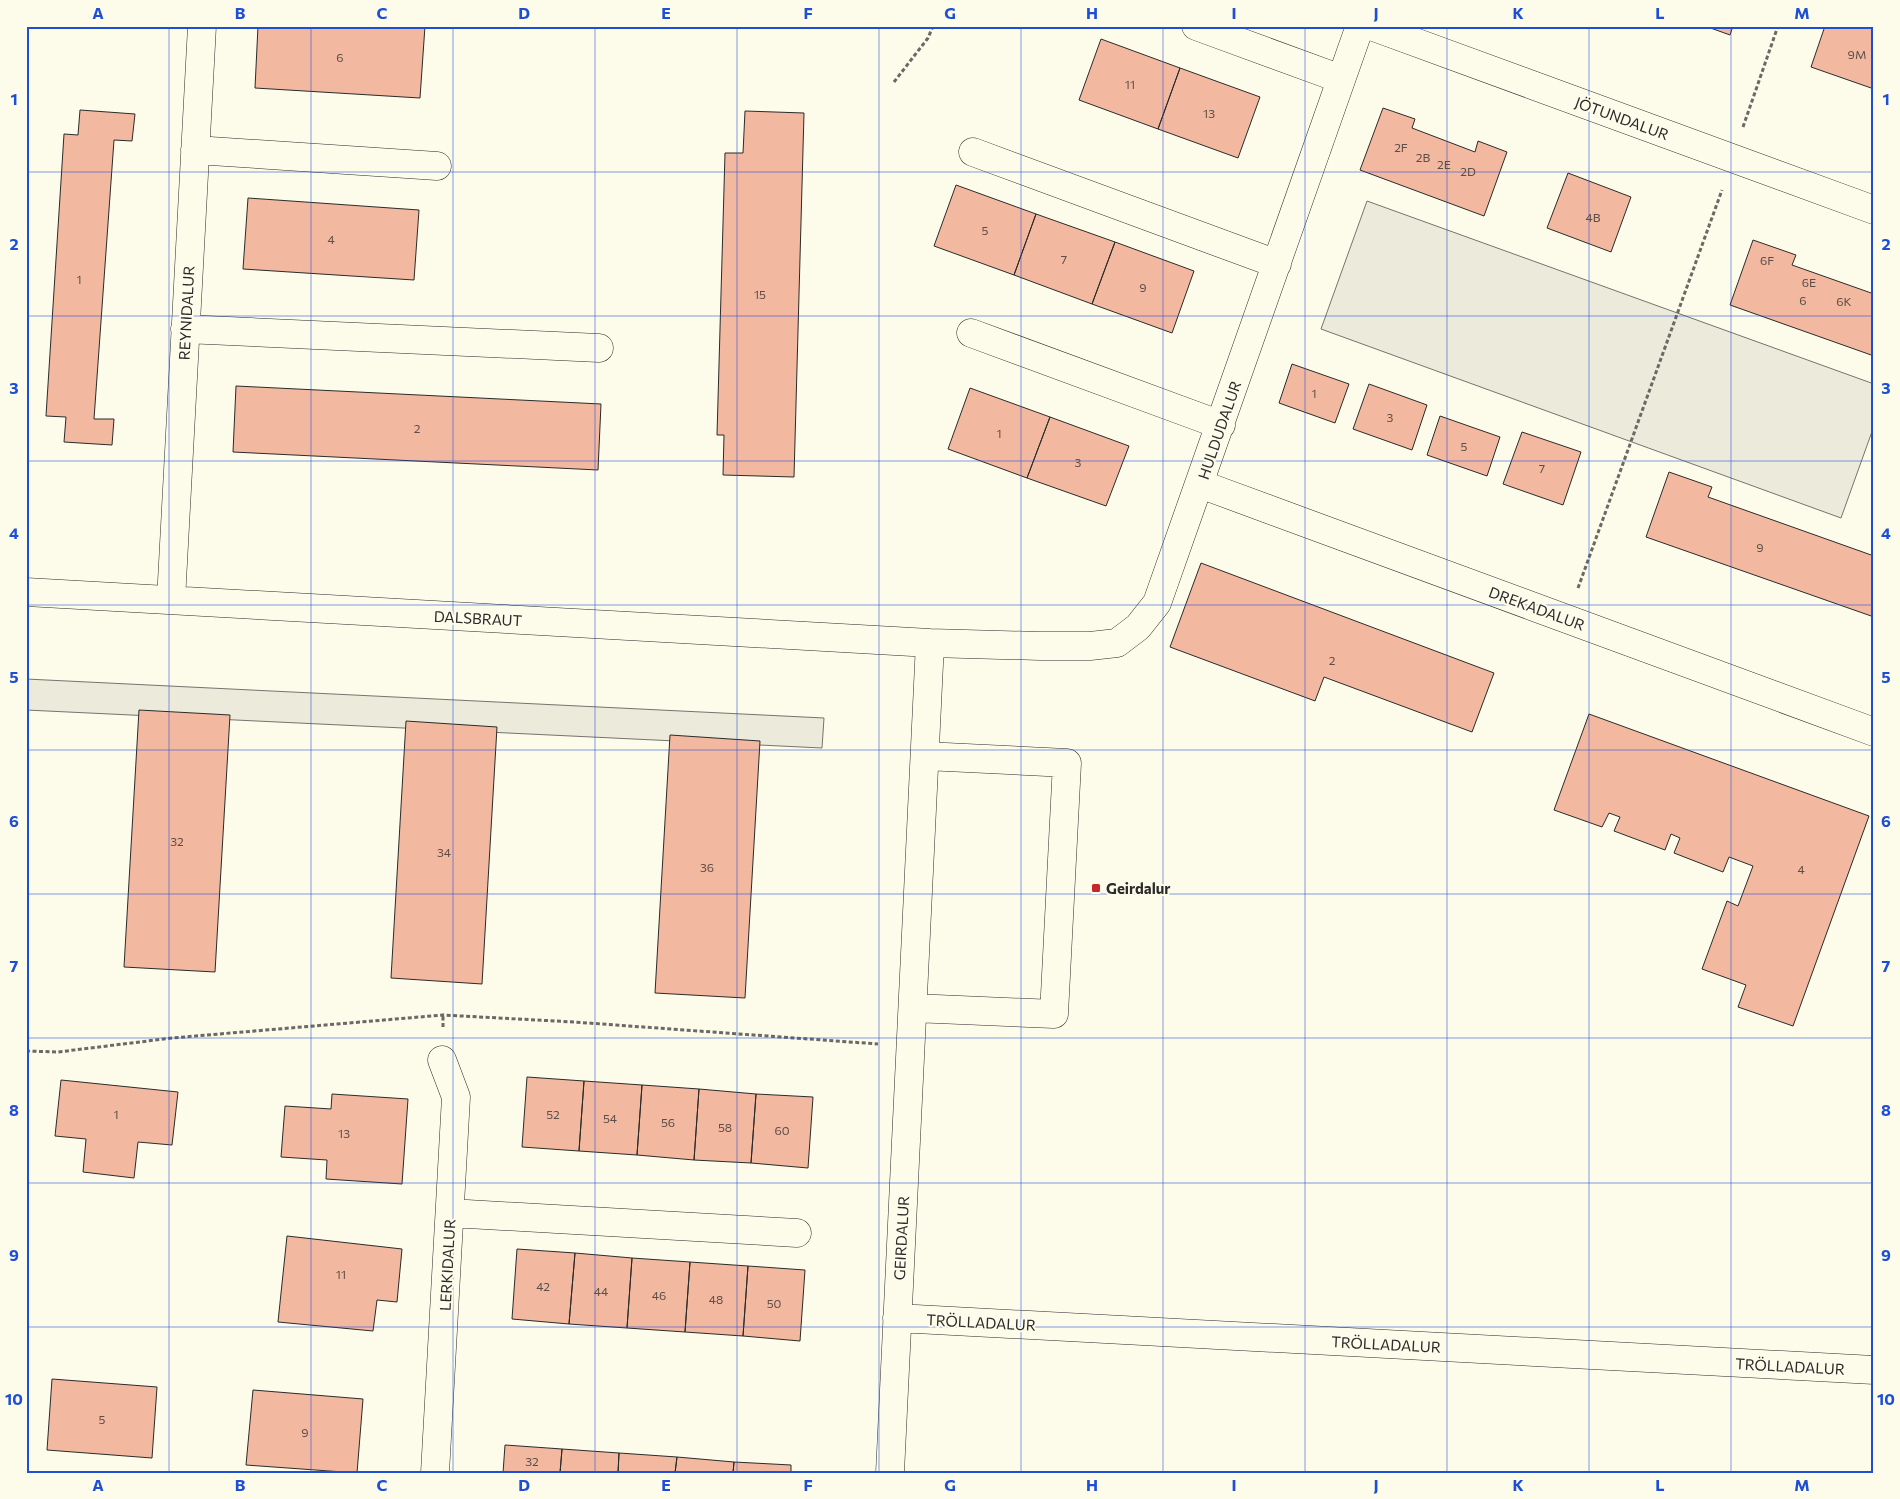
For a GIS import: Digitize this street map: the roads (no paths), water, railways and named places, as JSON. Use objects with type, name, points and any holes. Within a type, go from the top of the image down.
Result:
[{"type":"street","name":"REYNIDALUR","points":[[171,600],[202,26]]},
{"type":"street","points":[[1196,26],[1341,80]]},
{"type":"street","name":"HULDUDALUR","points":[[930,643],[1090,646],[1117,643],[1138,627],[1157,603],[1360,26]]},
{"type":"street","name":"JÖTUNDALUR","points":[[1371,26],[1874,210]]},
{"type":"street","points":[[195,150],[437,166]]},
{"type":"street","points":[[973,152],[1277,264]]},
{"type":"street","points":[[186,328],[599,348]]},
{"type":"street","points":[[971,334],[1221,425]]},
{"type":"street","name":"DREKADALUR","points":[[1200,484],[1874,732]]},
{"type":"street","name":"DALSBRAUT","points":[[26,592],[930,643]]},
{"type":"street","name":"GEIRDALUR","points":[[890,1473],[930,643]]},
{"type":"street","points":[[913,1008],[1054,1014],[1067,763],[925,756]]},
{"type":"street","name":"LERKIDALUR","points":[[435,1473],[456,1097],[442,1060]]},
{"type":"street","points":[[450,1213],[797,1233]]},
{"type":"street","name":"TRÖLLADALUR","points":[[897,1318],[1874,1370]]},
{"type":"place","name":"Geirdalur","points":[[1096,888]]}]
